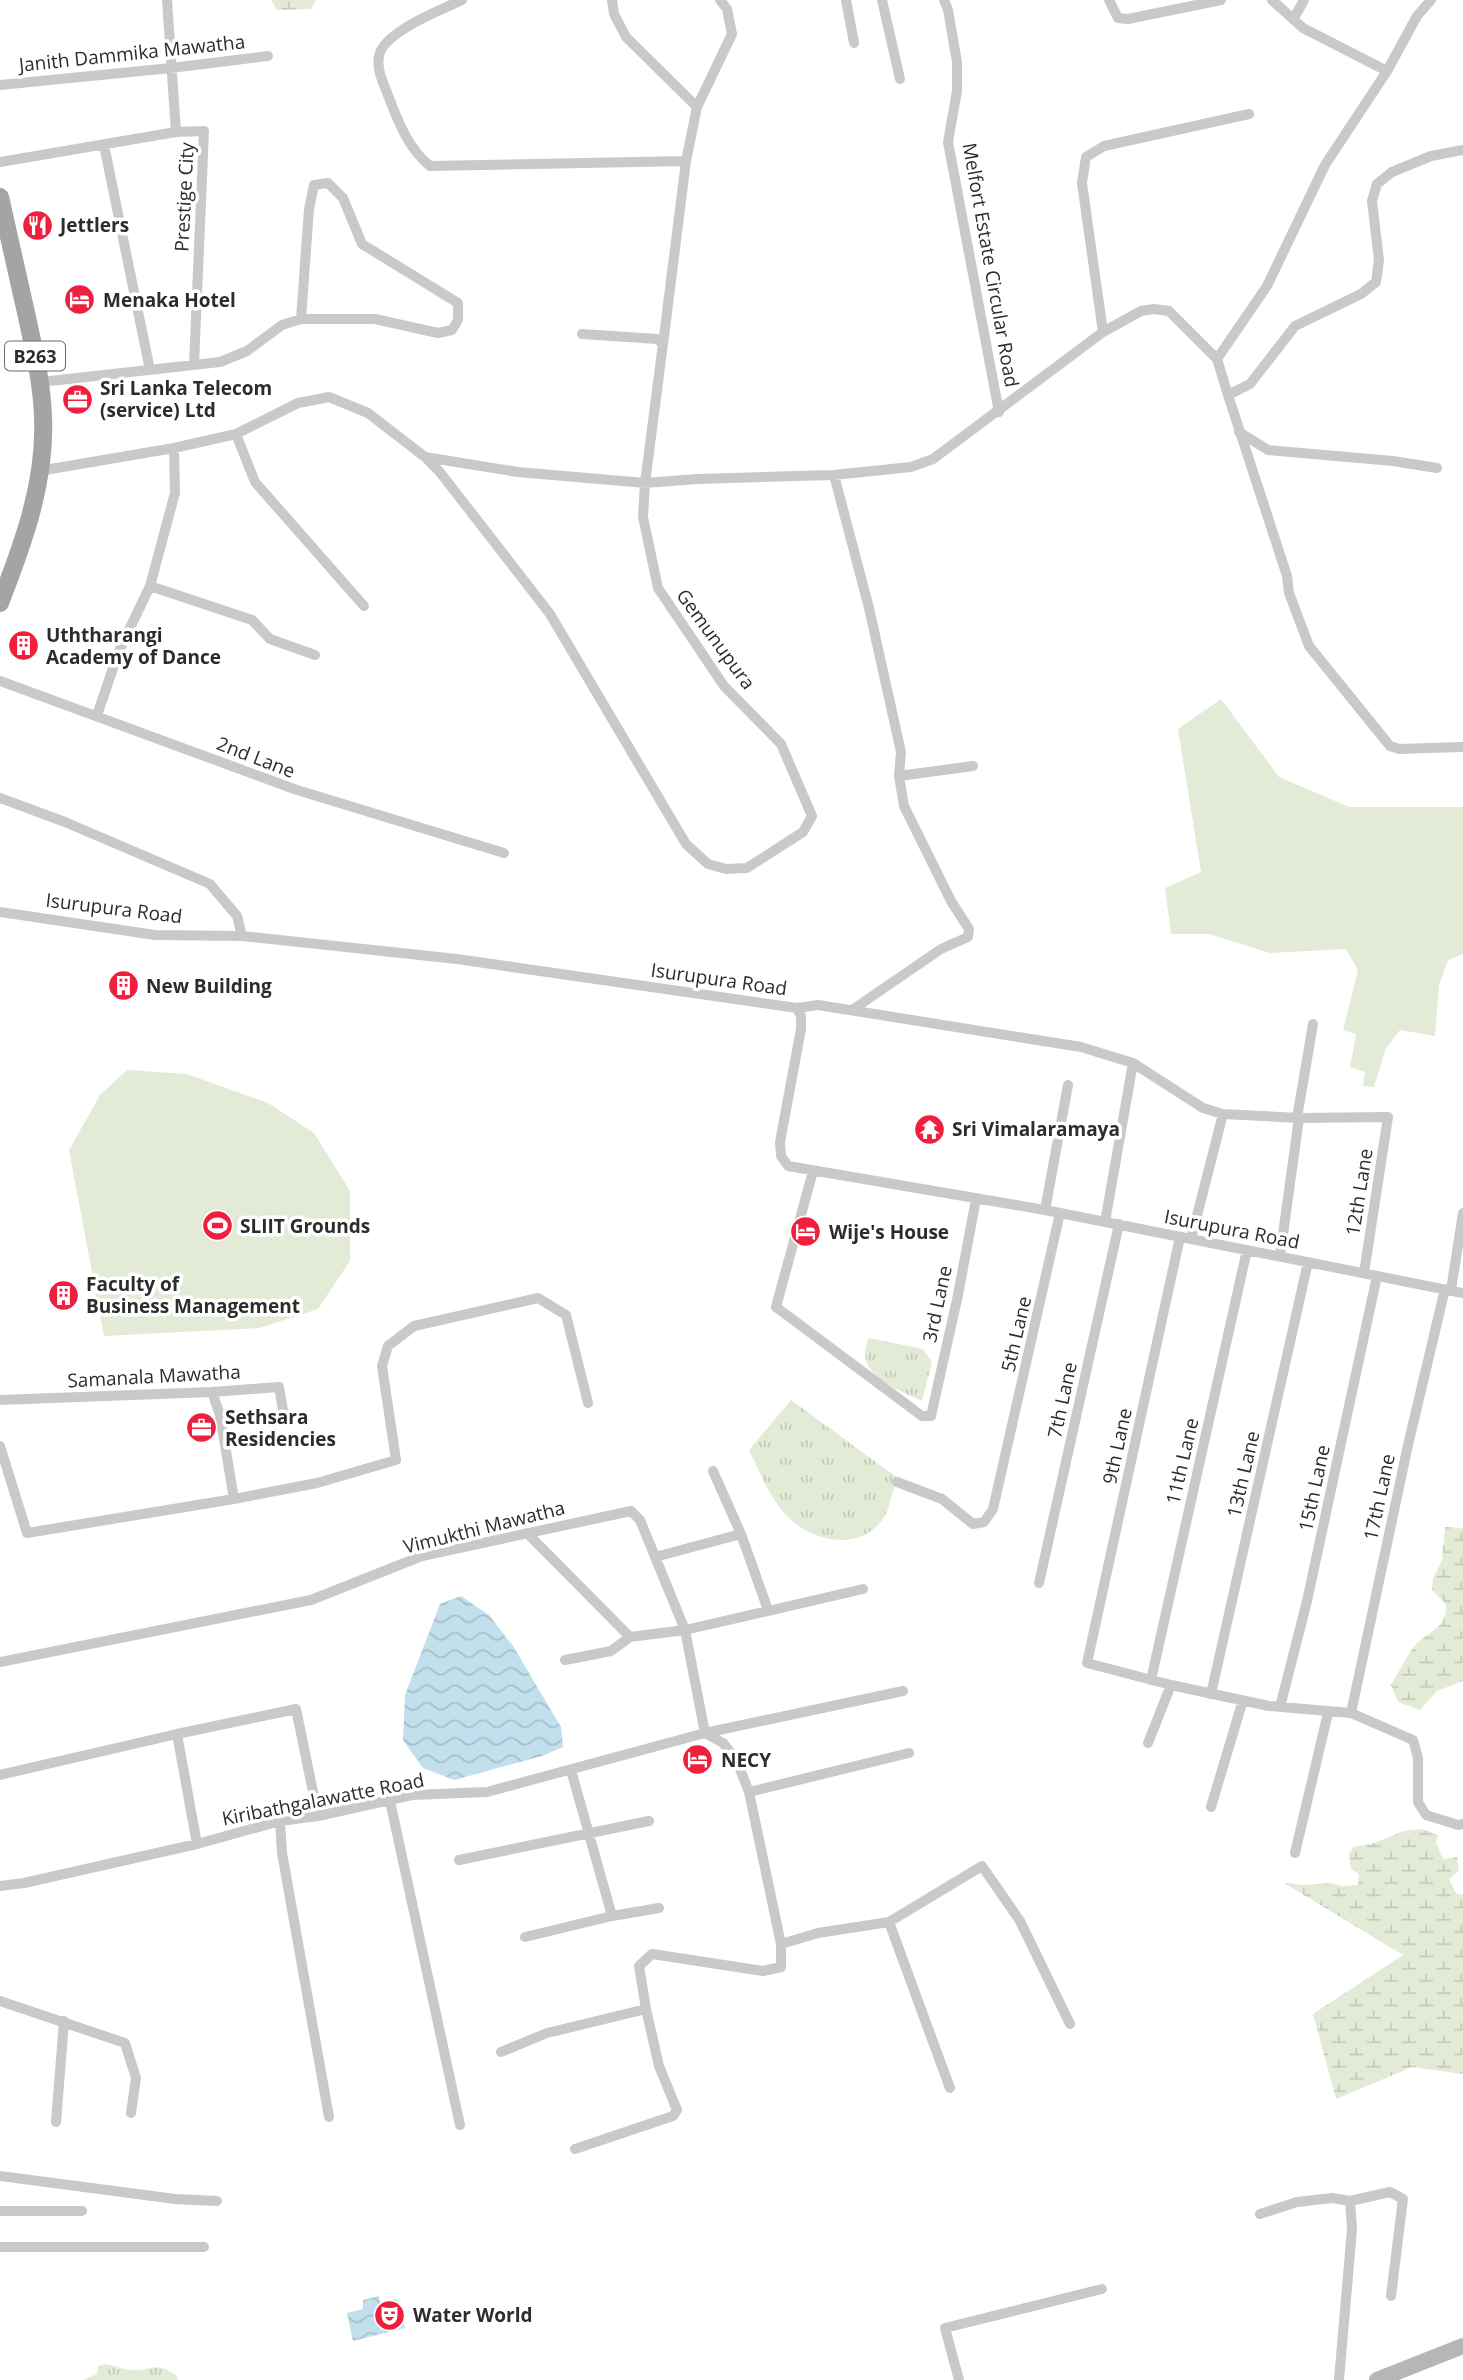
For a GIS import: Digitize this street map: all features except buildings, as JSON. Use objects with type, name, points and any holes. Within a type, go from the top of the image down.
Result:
[{"type":"main road","name":"B263","points":[[0,197],[41,382],[44,420],[40,471],[26,537],[0,603]]},
{"type":"street","points":[[167,0],[176,132]]},
{"type":"street","points":[[462,0],[405,27],[387,43],[379,55],[380,74],[399,125],[420,157],[430,166],[686,161]]},
{"type":"street","points":[[612,0],[614,14],[626,37],[697,107]]},
{"type":"street","points":[[720,0],[727,9],[732,34],[697,107],[686,161],[645,483],[834,474],[911,467],[933,459],[1103,332],[1141,311],[1169,311],[1217,359],[1287,576],[1289,593],[1309,646],[1390,746],[1399,749],[1463,747]]},
{"type":"street","points":[[846,0],[854,43]]},
{"type":"street","points":[[882,0],[900,79]]},
{"type":"street","name":"Melfort Estate Circular Road","points":[[944,0],[957,62],[957,91],[948,142],[999,412]]},
{"type":"street","points":[[1109,0],[1118,18],[1128,19],[1221,0]]},
{"type":"street","points":[[1272,0],[1303,28],[1387,71]]},
{"type":"street","points":[[1294,18],[1304,0]]},
{"type":"street","points":[[1217,359],[1266,286],[1325,165],[1387,71],[1417,16],[1431,0]]},
{"type":"street","name":"Janith Dammika Mawatha","points":[[0,85],[268,56]]},
{"type":"street","points":[[1103,332],[1082,183],[1086,157],[1104,146],[1249,114]]},
{"type":"street","name":"Prestige City","points":[[0,162],[176,132],[204,131],[194,365]]},
{"type":"street","points":[[104,145],[150,370]]},
{"type":"street","points":[[1228,395],[1250,384],[1295,326],[1361,294],[1376,282],[1379,260],[1372,201],[1377,184],[1392,172],[1461,147]]},
{"type":"street","points":[[41,382],[220,362],[247,351],[282,325],[301,319],[375,319],[438,333],[453,330],[458,320],[458,303],[362,244],[343,198],[328,183],[314,185],[309,209],[301,319]]},
{"type":"street","points":[[582,334],[657,339],[663,344]]},
{"type":"street","name":"Gemunupura","points":[[40,471],[174,448],[236,434],[298,403],[329,397],[368,413],[439,471],[550,614],[686,844],[708,864],[726,869],[747,868],[803,832],[812,816],[781,744],[724,686],[658,588],[643,517],[645,483],[518,472],[425,457]]},
{"type":"street","points":[[1239,432],[1268,450],[1368,458],[1437,468]]},
{"type":"street","points":[[236,434],[255,482],[364,607]]},
{"type":"street","points":[[97,715],[119,651],[150,586],[175,493],[174,448]]},
{"type":"street","points":[[834,474],[869,608],[901,752],[899,776],[904,806],[951,901],[970,929],[968,937],[941,949],[852,1010]]},
{"type":"street","points":[[150,586],[253,620],[270,639],[315,655]]},
{"type":"street","name":"2nd Lane","points":[[0,681],[297,790],[503,853]]},
{"type":"street","points":[[899,776],[973,766]]},
{"type":"street","points":[[0,798],[112,841],[210,884],[237,916],[242,936]]},
{"type":"street","name":"Isurupura Road","points":[[0,912],[155,934],[242,936],[457,959],[797,1008],[802,1029],[780,1142],[781,1156],[788,1166],[1045,1210],[1463,1293]]},
{"type":"street","points":[[797,1008],[818,1005],[1081,1048],[1133,1063],[1203,1108],[1223,1114],[1298,1118]]},
{"type":"street","points":[[1280,1256],[1313,1024]]},
{"type":"street","points":[[1105,1222],[1133,1063]]},
{"type":"street","points":[[1045,1210],[1068,1085]]},
{"type":"street","name":"9th Lane","points":[[1151,1680],[1087,1663],[1186,1238],[1223,1114]]},
{"type":"street","name":"12th Lane","points":[[1298,1118],[1388,1117],[1364,1273]]},
{"type":"street","name":"3rd Lane","points":[[813,1171],[776,1307],[922,1416],[931,1416],[976,1199]]},
{"type":"street","name":"5th Lane","points":[[897,1482],[942,1499],[974,1524],[984,1522],[993,1509],[1060,1213]]},
{"type":"street","name":"17th Lane","points":[[1351,1713],[1405,1459],[1448,1290],[1463,1213]]},
{"type":"street","name":"7th Lane","points":[[1039,1583],[1119,1224]]},
{"type":"street","name":"11th Lane","points":[[1151,1680],[1247,1250]]},
{"type":"street","name":"13th Lane","points":[[1212,1694],[1308,1262]]},
{"type":"street","name":"15th Lane","points":[[1280,1707],[1307,1601],[1377,1276]]},
{"type":"street","points":[[0,1446],[27,1533],[317,1483],[396,1460],[382,1366],[388,1346],[414,1326],[538,1298],[566,1315],[588,1403]]},
{"type":"street","name":"Samanala Mawatha","points":[[0,1400],[279,1387],[285,1416]]},
{"type":"street","points":[[212,1392],[219,1415],[234,1499]]},
{"type":"street","points":[[713,1471],[741,1534],[768,1610]]},
{"type":"street","name":"Vimukthi Mawatha","points":[[0,1662],[311,1600],[422,1556],[631,1511],[640,1520],[685,1630],[705,1733]]},
{"type":"street","points":[[527,1533],[629,1637]]},
{"type":"street","points":[[655,1558],[741,1534]]},
{"type":"street","points":[[565,1660],[611,1651],[629,1637],[685,1630],[863,1589]]},
{"type":"street","points":[[1151,1680],[1280,1707],[1351,1713],[1413,1740],[1418,1758],[1418,1802],[1426,1815],[1458,1825],[1463,1824]]},
{"type":"street","points":[[1148,1744],[1171,1685]]},
{"type":"street","name":"Kiribathgalawatte Road","points":[[0,1886],[197,1844],[280,1821],[318,1816],[412,1796],[486,1792],[705,1733],[903,1691]]},
{"type":"street","points":[[1212,1807],[1243,1700]]},
{"type":"street","points":[[0,1775],[296,1709],[318,1816]]},
{"type":"street","points":[[1295,1853],[1328,1713]]},
{"type":"street","points":[[575,2149],[673,2116],[677,2110],[659,2066],[639,1966],[652,1954],[763,1971],[781,1967],[781,1944],[748,1792],[736,1759],[723,1743],[705,1733]]},
{"type":"street","points":[[177,1734],[197,1844]]},
{"type":"street","points":[[748,1792],[909,1753]]},
{"type":"street","points":[[571,1770],[612,1916]]},
{"type":"street","points":[[390,1801],[460,2125]]},
{"type":"street","points":[[280,1821],[282,1853],[329,2118]]},
{"type":"street","points":[[459,1860],[649,1821]]},
{"type":"street","points":[[781,1944],[818,1933],[889,1922],[982,1866],[1020,1921],[1070,2024]]},
{"type":"street","points":[[525,1937],[612,1916],[659,1908]]},
{"type":"street","points":[[889,1922],[950,2088]]},
{"type":"street","points":[[0,2001],[125,2043],[136,2078],[131,2113]]},
{"type":"street","points":[[501,2052],[547,2033],[646,2009]]},
{"type":"street","points":[[56,2122],[64,2021]]},
{"type":"street","points":[[0,2176],[175,2199],[216,2201]]},
{"type":"street","points":[[1260,2214],[1297,2203],[1332,2198],[1350,2201],[1390,2192],[1403,2199],[1391,2296]]},
{"type":"street","points":[[1339,2380],[1352,2229],[1350,2201]]},
{"type":"street","points":[[0,2211],[82,2211]]},
{"type":"street","points":[[0,2247],[204,2247]]},
{"type":"street","points":[[959,2380],[945,2328],[1102,2289]]},
{"type":"street","points":[[1377,2380],[1463,2346]]},
{"type":"green space","points":[[271,0],[316,0],[311,9],[277,10]]},
{"type":"green space","points":[[1221,699],[1279,777],[1349,807],[1463,807],[1463,954],[1448,960],[1439,985],[1435,1036],[1400,1030],[1386,1048],[1374,1087],[1363,1086],[1365,1072],[1350,1067],[1356,1034],[1343,1030],[1358,970],[1346,949],[1270,953],[1209,934],[1171,934],[1165,888],[1201,872],[1178,729]]},
{"type":"green space","name":"SLIIT Grounds","points":[[127,1070],[187,1074],[268,1103],[314,1133],[350,1191],[350,1261],[318,1309],[259,1328],[104,1336],[69,1150],[100,1095]]},
{"type":"green space","points":[[869,1338],[923,1349],[932,1362],[922,1401],[887,1384],[872,1371],[865,1355]]},
{"type":"green space","points":[[791,1400],[899,1479],[885,1517],[871,1531],[846,1540],[820,1537],[796,1524],[786,1515],[770,1492],[749,1450]]},
{"type":"green space","points":[[1445,1527],[1463,1528],[1463,1681],[1437,1691],[1420,1710],[1398,1702],[1391,1685],[1416,1644],[1443,1620],[1446,1604],[1432,1590],[1433,1579],[1442,1560]]},
{"type":"green space","points":[[1422,1829],[1438,1835],[1436,1843],[1443,1859],[1457,1857],[1459,1871],[1449,1879],[1456,1893],[1463,1895],[1463,2074],[1412,2067],[1336,2099],[1313,2014],[1403,1955],[1284,1883],[1358,1885],[1359,1874],[1351,1869],[1349,1854],[1353,1847],[1374,1843],[1404,1831]]},
{"type":"green space","points":[[107,2364],[131,2370],[163,2368],[176,2375],[178,2380],[83,2380],[97,2374],[98,2366]]},
{"type":"water","points":[[461,1596],[489,1615],[513,1646],[561,1727],[563,1747],[542,1756],[454,1780],[423,1768],[403,1740],[405,1695],[440,1604]]},
{"type":"water","points":[[379,2296],[380,2302],[397,2299],[405,2328],[353,2341],[347,2313],[363,2309],[363,2300]]},
{"type":"place","name":"Jettlers","points":[[37,225]]},
{"type":"place","name":"Menaka Hotel","points":[[80,300]]},
{"type":"place","name":"Sri Lanka Telecom (service) Ltd","points":[[77,399]]},
{"type":"place","name":"Uththarangi Academy of Dance","points":[[23,646]]},
{"type":"place","name":"New Building","points":[[123,986]]},
{"type":"place","name":"Sri Vimalaramaya","points":[[929,1129]]},
{"type":"place","name":"SLIIT Grounds","points":[[217,1226]]},
{"type":"place","name":"Wije's House","points":[[806,1232]]},
{"type":"place","name":"Faculty of Business Management","points":[[63,1295]]},
{"type":"place","name":"Sethsara Residencies","points":[[202,1428]]},
{"type":"place","name":"NECY","points":[[698,1760]]},
{"type":"place","name":"Water World","points":[[390,2315]]}]
